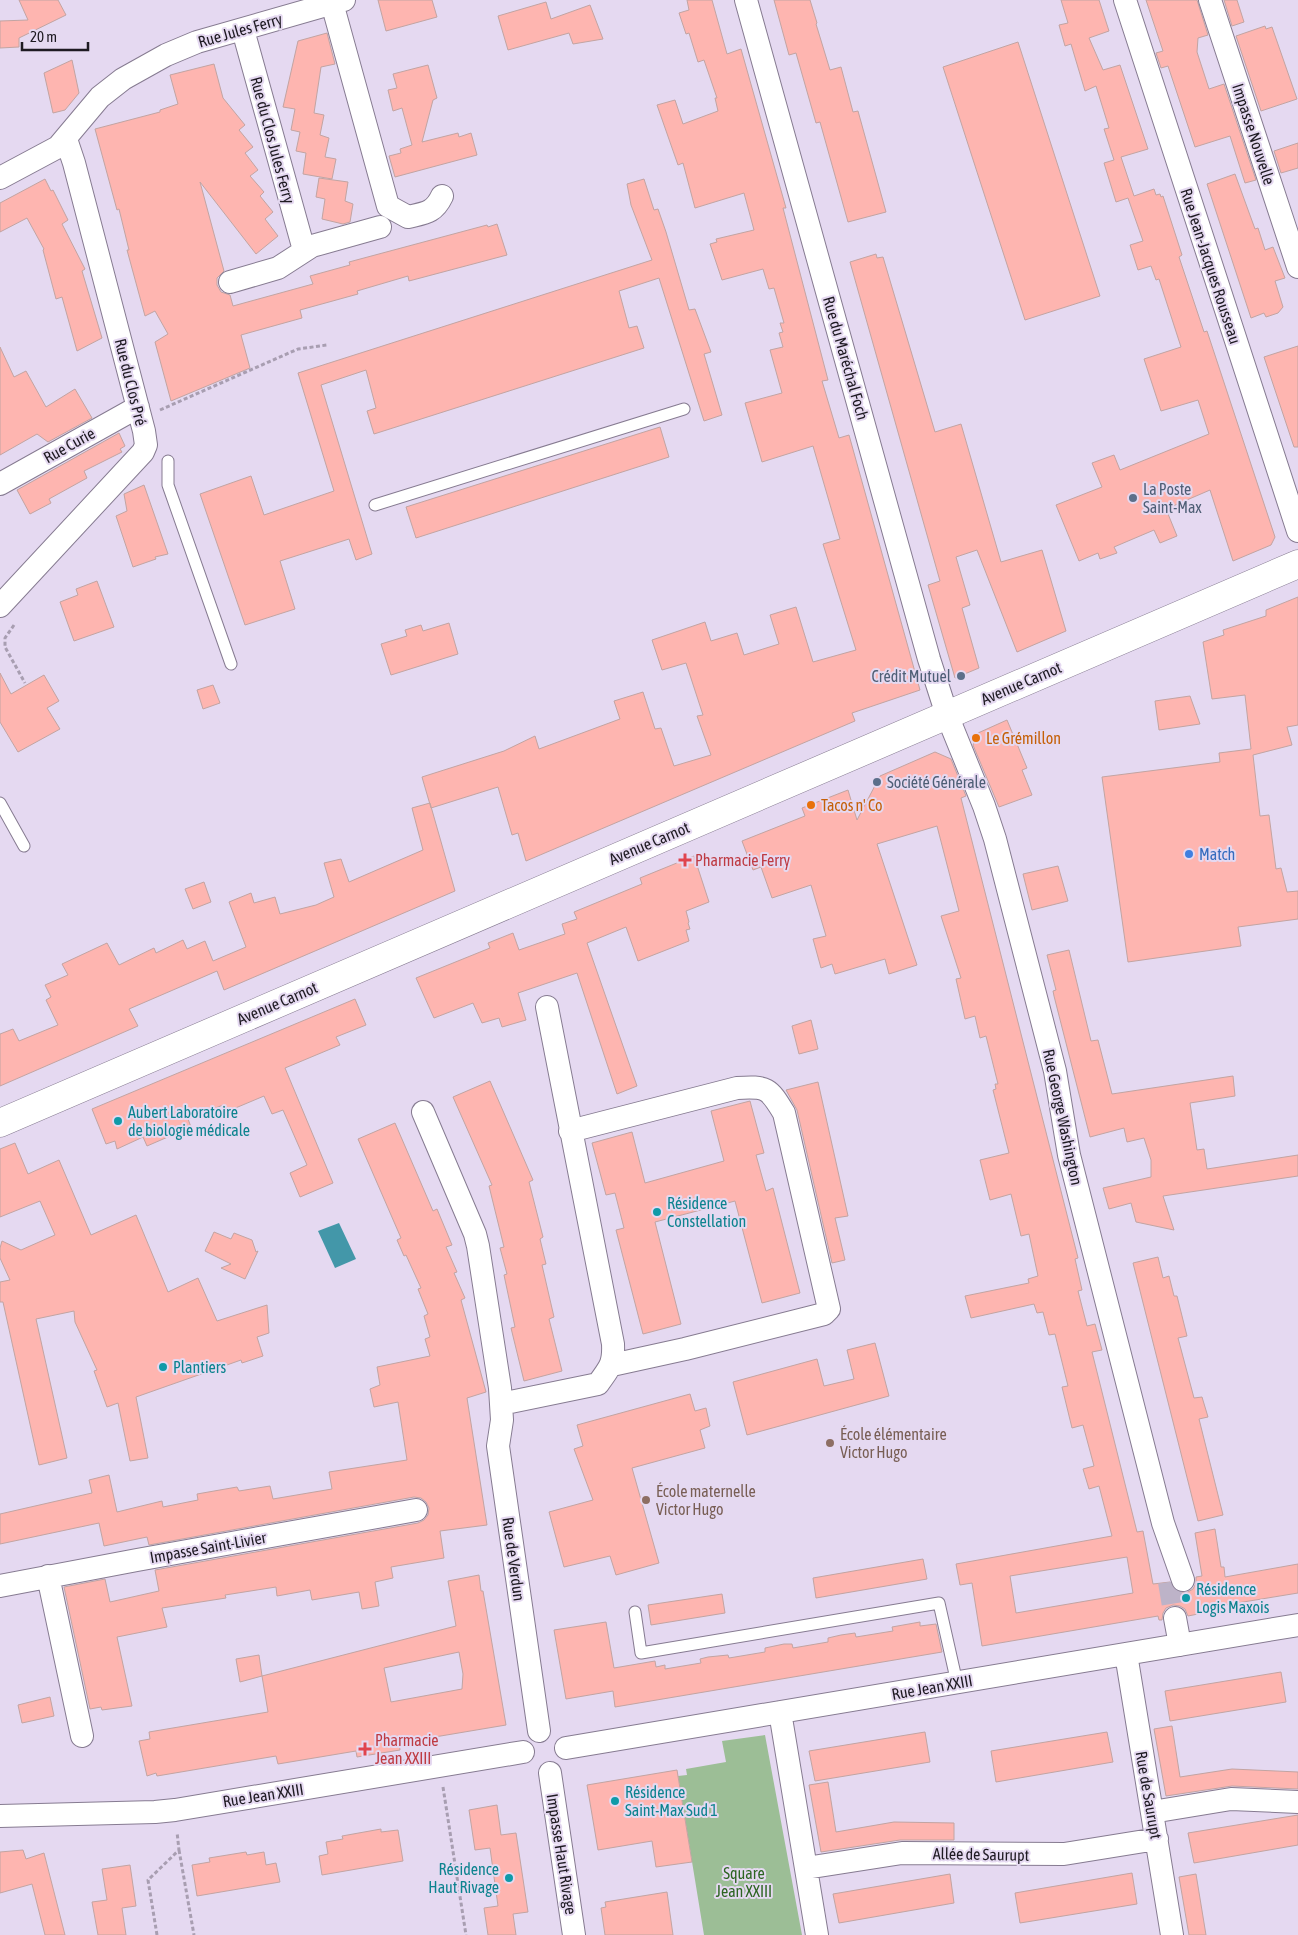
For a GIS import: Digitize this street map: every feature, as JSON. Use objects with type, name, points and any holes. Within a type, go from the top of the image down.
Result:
[{"type":"street","name":"Rue du Maréchal Foch","points":[[746,0],[929,659],[947,715]]},
{"type":"street","name":"Rue Jean-Jacques Rousseau","points":[[1124,0],[1298,531]]},
{"type":"street","name":"Impasse Nouvelle","points":[[1210,0],[1298,267]]},
{"type":"street","name":"Rue Jules Ferry","points":[[0,178],[58,147],[100,97],[123,79],[181,48],[338,2]]},
{"type":"street","points":[[338,2],[388,206],[408,217],[427,213],[437,207],[442,196]]},
{"type":"street","name":"Rue du Clos Jules Ferry","points":[[243,30],[304,250]]},
{"type":"street","name":"Rue du Clos Pré","points":[[9,612],[143,452],[146,445],[74,163],[66,139]]},
{"type":"street","points":[[230,282],[278,268],[312,246],[380,228]]},
{"type":"street","name":"Rue Curie","points":[[0,484],[139,412]]},
{"type":"street","name":"Avenue Carnot","points":[[0,1123],[1298,564]]},
{"type":"street","name":"Rue George Washington","points":[[947,715],[984,806],[1020,932],[1055,1071],[1069,1155],[1176,1581]]},
{"type":"street","points":[[500,1396],[598,1384],[612,1365],[614,1358],[613,1344],[547,1007]]},
{"type":"street","points":[[570,1131],[738,1088],[756,1086],[772,1092],[784,1113],[829,1309],[824,1314],[612,1365]]},
{"type":"street","name":"Rue de Verdun","points":[[424,1112],[475,1234],[484,1277],[502,1420],[498,1446],[539,1731]]},
{"type":"street","name":"Impasse Saint-Livier","points":[[0,1586],[416,1510]]},
{"type":"street","points":[[48,1576],[82,1736]]},
{"type":"street","points":[[1182,1617],[1187,1643]]},
{"type":"street","name":"Rue Jean XXIII","points":[[566,1748],[1298,1625]]},
{"type":"street","name":"Rue de Saurupt","points":[[1126,1654],[1172,1935]]},
{"type":"street","points":[[780,1712],[818,1935]]},
{"type":"street","points":[[539,1731],[554,1731],[560,1736],[566,1748],[564,1761],[556,1770],[550,1773],[532,1769],[527,1764],[523,1752],[527,1739],[539,1731]]},
{"type":"street","name":"Rue Jean XXIII","points":[[0,1816],[175,1810],[523,1752]]},
{"type":"street","name":"Impasse Haut Rivage","points":[[550,1773],[574,1935]]},
{"type":"street","points":[[1152,1812],[1231,1799],[1298,1802]]},
{"type":"street","name":"Allée de Saurupt","points":[[806,1868],[902,1853],[1064,1854],[1157,1839]]},
{"type":"lane","points":[[375,505],[684,409]]},
{"type":"lane","points":[[168,461],[168,485],[231,664]]},
{"type":"lane","points":[[0,803],[24,846]]},
{"type":"lane","points":[[635,1612],[641,1653],[939,1603],[957,1683]]},
{"type":"path","points":[[139,412],[298,350],[327,345]]},
{"type":"path","points":[[9,612],[4,642],[5,647],[24,683]]},
{"type":"path","points":[[440,1766],[466,1935]]},
{"type":"path","points":[[175,1810],[179,1850],[194,1935]]},
{"type":"path","points":[[157,1935],[148,1880],[179,1850]]},
{"type":"green space","name":"Square Jean XXIII","points":[[765,1735],[802,1935],[704,1935],[678,1776],[687,1775],[686,1769],[726,1762],[722,1741]]},
{"type":"water","points":[[339,1223],[356,1259],[335,1268],[318,1231]]},
{"type":"building","points":[[19,0],[58,0],[66,15],[19,38],[19,47],[0,48],[0,21],[28,20]]},
{"type":"building","points":[[378,0],[432,0],[437,17],[386,31]]},
{"type":"building","points":[[687,0],[712,0],[727,54],[741,49],[786,208],[783,208],[828,380],[822,381],[839,438],[849,435],[920,690],[852,713],[855,721],[526,861],[518,833],[512,835],[498,787],[431,808],[422,777],[504,751],[535,736],[539,749],[620,719],[614,701],[643,692],[655,729],[661,728],[674,766],[711,755],[697,716],[703,715],[686,663],[662,670],[652,640],[705,622],[711,641],[737,633],[744,655],[779,644],[770,615],[796,607],[813,662],[856,650],[823,544],[840,539],[813,446],[762,462],[745,403],[782,393],[770,350],[783,347],[779,333],[783,332],[780,323],[784,323],[774,288],[769,289],[763,269],[722,280],[710,244],[717,242],[716,239],[754,230],[744,193],[695,208],[683,163],[678,165],[657,105],[675,100],[683,124],[718,111],[715,98],[717,98],[704,60],[698,62],[689,33],[686,34],[679,13],[689,10]]},
{"type":"building","points":[[774,0],[810,0],[830,70],[841,67],[853,112],[858,111],[886,212],[848,222],[820,122],[816,123],[796,53],[789,55]]},
{"type":"building","points":[[1061,0],[1099,0],[1109,31],[1089,38],[1103,70],[1120,65],[1148,149],[1121,157],[1134,196],[1154,189],[1156,195],[1160,194],[1161,197],[1163,196],[1182,255],[1179,257],[1204,332],[1207,331],[1275,537],[1271,545],[1233,561],[1210,490],[1166,509],[1177,536],[1160,543],[1154,530],[1114,547],[1117,553],[1100,559],[1098,553],[1079,561],[1056,505],[1102,487],[1092,463],[1114,455],[1120,470],[1209,434],[1198,400],[1161,411],[1144,359],[1181,347],[1159,279],[1156,280],[1151,266],[1138,270],[1130,245],[1143,241],[1128,198],[1116,202],[1104,163],[1114,160],[1104,129],[1109,128],[1096,86],[1085,91],[1071,44],[1065,46],[1059,25],[1068,23]]},
{"type":"building","points":[[1146,0],[1197,0],[1208,35],[1198,38],[1197,52],[1209,89],[1224,84],[1256,180],[1245,183],[1230,136],[1195,147],[1168,66],[1161,68],[1156,53],[1163,51]]},
{"type":"building","points":[[1224,0],[1237,0],[1244,22],[1232,26]]},
{"type":"building","points":[[546,2],[551,19],[590,5],[603,39],[573,44],[569,33],[508,50],[498,16]]},
{"type":"building","points":[[1265,26],[1266,29],[1272,27],[1297,99],[1261,111],[1236,36]]},
{"type":"building","points":[[327,33],[335,64],[321,67],[314,113],[324,115],[320,135],[329,138],[325,157],[336,159],[332,179],[303,174],[306,153],[296,151],[300,132],[291,130],[295,109],[283,107],[298,41]]},
{"type":"building","points":[[1018,42],[1100,296],[1025,320],[943,67]]},
{"type":"building","points":[[72,60],[79,93],[65,110],[53,113],[44,73]]},
{"type":"building","points":[[214,64],[223,98],[245,125],[239,130],[253,147],[245,153],[258,170],[250,176],[264,192],[260,196],[273,212],[265,219],[278,236],[256,254],[200,182],[224,271],[217,278],[217,285],[221,292],[230,295],[233,306],[313,284],[310,276],[350,265],[349,262],[487,225],[488,227],[497,224],[507,255],[409,281],[408,276],[357,291],[358,294],[300,310],[302,318],[241,335],[250,368],[171,401],[155,342],[168,334],[155,311],[145,316],[127,250],[129,250],[119,209],[117,210],[95,129],[160,112],[160,110],[178,104],[170,75]]},
{"type":"building","points":[[428,65],[437,98],[433,100],[422,142],[458,133],[459,137],[471,133],[477,155],[395,177],[389,156],[401,153],[400,149],[412,145],[402,108],[393,111],[388,90],[397,88],[393,74]]},
{"type":"building","points":[[1298,143],[1298,168],[1281,173],[1274,151]]},
{"type":"building","points":[[1235,174],[1255,229],[1258,228],[1265,250],[1273,247],[1285,278],[1275,281],[1283,307],[1278,313],[1266,317],[1264,313],[1251,318],[1207,184]]},
{"type":"building","points":[[319,178],[348,182],[345,201],[353,204],[350,222],[343,224],[322,219],[325,199],[316,197]]},
{"type":"building","points":[[45,179],[51,191],[53,190],[68,220],[62,224],[85,269],[82,271],[102,338],[77,351],[62,297],[56,299],[44,249],[27,218],[0,232],[0,203]]},
{"type":"building","points":[[644,179],[654,210],[658,209],[666,232],[689,310],[695,309],[711,352],[704,354],[722,415],[704,421],[659,278],[619,291],[629,328],[637,326],[644,348],[374,434],[367,411],[376,408],[366,370],[321,385],[372,554],[356,560],[349,539],[280,561],[295,609],[245,625],[200,494],[251,476],[264,515],[334,491],[298,373],[652,260],[631,205],[627,184]]},
{"type":"building","points":[[876,254],[877,258],[883,257],[935,432],[961,424],[1001,562],[1042,550],[1066,631],[1017,652],[977,550],[956,557],[970,605],[962,608],[979,668],[955,678],[928,585],[940,581],[850,262]]},
{"type":"building","points":[[1298,346],[1298,447],[1294,447],[1264,357]]},
{"type":"building","points":[[0,347],[14,377],[26,371],[46,407],[75,389],[92,418],[48,442],[37,434],[0,455]]},
{"type":"building","points":[[660,427],[669,457],[416,538],[406,507]]},
{"type":"building","points":[[119,433],[125,446],[120,449],[122,452],[84,471],[87,478],[49,499],[51,503],[30,514],[17,490]]},
{"type":"building","points":[[144,485],[168,554],[155,557],[156,559],[133,567],[116,516],[127,511],[124,494]]},
{"type":"building","points":[[97,581],[114,627],[74,641],[60,602],[78,595],[76,589]]},
{"type":"building","name":"Match","points":[[1298,597],[1298,725],[1287,727],[1292,745],[1253,755],[1260,816],[1269,815],[1276,869],[1281,868],[1287,892],[1298,891],[1298,919],[1238,927],[1241,946],[1128,962],[1102,777],[1220,762],[1219,753],[1251,749],[1245,695],[1212,699],[1203,642],[1224,635],[1223,630],[1266,616],[1266,610]]},
{"type":"building","points":[[449,623],[458,654],[391,675],[381,644],[407,636],[405,630],[421,625],[423,631]]},
{"type":"building","points":[[0,673],[11,694],[44,675],[59,701],[47,708],[60,729],[18,752],[0,722]]},
{"type":"building","points":[[213,685],[220,703],[203,709],[197,690]]},
{"type":"building","points":[[1190,696],[1200,724],[1159,730],[1155,701]]},
{"type":"building","points":[[1007,720],[1027,768],[1022,770],[1032,795],[999,807],[973,745],[978,733]]},
{"type":"building","points":[[935,752],[951,759],[966,796],[961,798],[1078,1258],[1075,1259],[1082,1290],[1078,1291],[1087,1326],[1095,1324],[1102,1350],[1092,1352],[1137,1532],[1143,1531],[1153,1584],[1170,1582],[1174,1590],[1181,1593],[1193,1589],[1196,1577],[1202,1576],[1195,1533],[1215,1529],[1221,1567],[1224,1567],[1225,1577],[1298,1564],[1298,1593],[1207,1608],[1208,1612],[1188,1616],[1185,1609],[1173,1605],[1166,1608],[1162,1620],[1159,1620],[1158,1616],[982,1646],[972,1583],[960,1585],[956,1564],[1112,1536],[1099,1486],[1089,1489],[1083,1469],[1094,1466],[1083,1425],[1072,1428],[1062,1387],[1068,1386],[1055,1334],[1049,1335],[1043,1312],[1037,1313],[1034,1304],[971,1318],[965,1296],[1029,1283],[1028,1279],[1038,1276],[1029,1234],[1021,1236],[1011,1194],[990,1200],[980,1160],[1009,1153],[993,1090],[996,1089],[995,1084],[998,1084],[986,1036],[980,1038],[975,1016],[965,1019],[956,979],[961,978],[941,916],[959,911],[937,826],[877,844],[917,965],[889,974],[885,959],[835,974],[832,964],[821,968],[813,939],[826,936],[811,885],[772,898],[761,867],[753,870],[742,841],[805,816],[802,808],[848,790],[857,820],[880,776]],"holes":[[[1127,1557],[1133,1593],[1016,1613],[1010,1576]]]},
{"type":"building","points":[[430,803],[455,891],[224,990],[217,971],[129,1009],[138,1026],[0,1086],[0,1034],[13,1029],[19,1041],[58,1025],[46,1000],[51,997],[45,985],[68,975],[62,964],[107,943],[119,965],[154,948],[156,953],[183,940],[187,949],[205,941],[213,961],[246,947],[229,902],[251,893],[254,903],[275,897],[280,914],[316,905],[334,897],[324,863],[341,859],[349,882],[423,850],[412,808]]},
{"type":"building","points":[[694,856],[709,902],[686,911],[690,929],[686,930],[689,941],[638,961],[626,927],[587,943],[637,1086],[617,1094],[577,973],[518,993],[526,1020],[502,1027],[499,1018],[482,1023],[473,1003],[434,1018],[416,978],[490,948],[488,943],[513,933],[519,950],[565,934],[562,924],[577,919],[574,912],[642,884],[640,878]]},
{"type":"building","points":[[1058,866],[1068,901],[1032,910],[1023,874]]},
{"type":"building","points":[[204,882],[211,902],[193,909],[185,889]]},
{"type":"building","points":[[1069,950],[1091,1041],[1098,1040],[1112,1094],[1233,1076],[1235,1096],[1190,1103],[1197,1150],[1204,1149],[1207,1169],[1298,1155],[1298,1176],[1163,1196],[1174,1230],[1136,1222],[1131,1203],[1109,1209],[1103,1188],[1151,1177],[1151,1160],[1144,1138],[1127,1142],[1124,1128],[1090,1137],[1054,996],[1053,991],[1056,990],[1047,955]]},
{"type":"building","points":[[355,999],[366,1025],[336,1037],[340,1045],[285,1068],[333,1183],[300,1197],[290,1173],[307,1165],[283,1110],[272,1114],[264,1096],[226,1112],[223,1105],[188,1119],[191,1127],[147,1146],[143,1137],[117,1149],[115,1141],[106,1144],[92,1109]]},
{"type":"building","points":[[811,1020],[818,1049],[799,1054],[792,1026]]},
{"type":"building","points":[[490,1081],[533,1180],[529,1182],[543,1237],[540,1239],[546,1264],[542,1265],[554,1317],[549,1319],[562,1371],[524,1381],[511,1328],[515,1327],[504,1275],[507,1274],[500,1248],[504,1247],[489,1186],[492,1185],[453,1097]]},
{"type":"building","points":[[818,1082],[848,1216],[835,1218],[845,1260],[832,1263],[797,1110],[786,1090]]},
{"type":"building","name":"Résidence Constellation","points":[[750,1101],[764,1153],[756,1155],[766,1191],[773,1188],[800,1293],[762,1303],[735,1201],[655,1222],[681,1324],[643,1334],[616,1230],[624,1228],[615,1193],[606,1195],[592,1143],[632,1132],[645,1183],[724,1161],[711,1111]]},
{"type":"building","points":[[395,1123],[433,1211],[437,1209],[452,1245],[446,1247],[457,1272],[454,1273],[465,1298],[461,1300],[486,1392],[467,1398],[487,1525],[440,1531],[444,1558],[391,1567],[393,1578],[375,1582],[379,1606],[362,1609],[359,1592],[312,1600],[310,1590],[277,1596],[276,1587],[225,1595],[226,1598],[162,1608],[167,1627],[117,1637],[132,1706],[102,1710],[101,1707],[90,1709],[64,1587],[105,1579],[110,1602],[159,1591],[155,1570],[418,1523],[428,1515],[429,1508],[426,1502],[421,1498],[414,1497],[149,1545],[147,1537],[104,1546],[99,1523],[0,1544],[0,1514],[92,1493],[89,1480],[109,1475],[117,1512],[162,1501],[163,1507],[198,1500],[197,1494],[237,1487],[239,1491],[270,1486],[273,1499],[332,1489],[329,1472],[407,1460],[398,1402],[374,1407],[370,1389],[380,1385],[377,1367],[430,1356],[425,1339],[430,1337],[424,1316],[428,1314],[418,1289],[421,1288],[397,1240],[401,1238],[358,1139]]},
{"type":"building","points":[[15,1143],[28,1174],[59,1160],[91,1235],[136,1215],[168,1292],[198,1278],[217,1321],[267,1305],[269,1333],[257,1337],[263,1356],[242,1363],[241,1360],[136,1397],[148,1458],[130,1461],[118,1403],[107,1407],[94,1371],[97,1370],[75,1322],[74,1311],[36,1319],[67,1458],[39,1465],[3,1302],[0,1302],[0,1282],[10,1280],[0,1258],[0,1248],[2,1241],[21,1250],[55,1235],[40,1201],[0,1217],[0,1149]]},
{"type":"building","points":[[214,1232],[231,1239],[234,1233],[252,1240],[256,1252],[258,1251],[245,1279],[221,1268],[231,1264],[205,1251]]},
{"type":"building","points":[[1158,1257],[1163,1278],[1169,1276],[1174,1296],[1177,1296],[1187,1336],[1178,1338],[1194,1398],[1202,1397],[1208,1417],[1199,1419],[1223,1515],[1198,1521],[1133,1263]]},
{"type":"building","points":[[875,1343],[889,1396],[747,1435],[733,1382],[817,1359],[824,1386],[854,1379],[847,1350]]},
{"type":"building","points":[[690,1394],[695,1411],[706,1408],[710,1426],[700,1430],[705,1448],[632,1468],[659,1563],[616,1575],[610,1556],[564,1567],[549,1512],[593,1500],[574,1449],[583,1446],[577,1425]]},
{"type":"building","points":[[923,1559],[927,1579],[816,1598],[813,1578]]},
{"type":"building","points":[[479,1575],[506,1725],[399,1743],[400,1750],[357,1757],[356,1751],[278,1764],[276,1756],[157,1776],[156,1773],[147,1776],[139,1741],[150,1739],[149,1732],[268,1712],[262,1676],[456,1626],[448,1581]],"holes":[[[459,1652],[463,1674],[462,1689],[391,1702],[384,1668]]]},
{"type":"building","points":[[722,1594],[725,1613],[651,1625],[648,1605]]},
{"type":"building","points":[[606,1622],[614,1668],[655,1661],[656,1667],[665,1665],[665,1669],[701,1663],[700,1659],[708,1657],[728,1655],[729,1658],[765,1652],[765,1648],[784,1644],[792,1644],[793,1648],[828,1642],[828,1638],[841,1635],[855,1633],[856,1637],[893,1631],[892,1627],[920,1622],[920,1626],[936,1624],[942,1652],[615,1707],[613,1691],[566,1699],[554,1630]]},
{"type":"building","points":[[259,1655],[262,1676],[240,1682],[236,1659]]},
{"type":"building","points":[[1281,1672],[1286,1702],[1170,1721],[1165,1691]]},
{"type":"building","points":[[50,1697],[54,1716],[22,1723],[18,1705]]},
{"type":"building","points":[[1172,1726],[1180,1777],[1232,1769],[1298,1772],[1298,1789],[1232,1786],[1166,1796],[1154,1729]]},
{"type":"building","points":[[925,1732],[930,1762],[815,1781],[809,1751]]},
{"type":"building","points":[[1107,1732],[1113,1762],[996,1782],[991,1751]]},
{"type":"building","points":[[677,1770],[692,1862],[656,1867],[652,1841],[598,1850],[587,1785]]},
{"type":"building","points":[[828,1782],[836,1832],[894,1822],[954,1823],[954,1840],[900,1840],[821,1852],[809,1785]]},
{"type":"building","name":"Résidence Haut Rivage","points":[[497,1805],[501,1835],[516,1833],[528,1912],[513,1914],[516,1935],[488,1935],[484,1908],[498,1906],[490,1848],[475,1850],[469,1810]]},
{"type":"building","points":[[1298,1815],[1298,1845],[1194,1863],[1188,1833]]},
{"type":"building","points":[[381,1829],[381,1832],[398,1830],[403,1861],[322,1875],[319,1856],[328,1854],[326,1842],[343,1839],[342,1836]]},
{"type":"building","points":[[23,1850],[26,1859],[44,1853],[65,1935],[45,1935],[32,1884],[0,1893],[0,1852]]},
{"type":"building","points":[[246,1852],[247,1855],[264,1852],[266,1865],[276,1863],[280,1882],[197,1896],[192,1865],[210,1862],[209,1858]]},
{"type":"building","points":[[130,1865],[136,1906],[122,1908],[126,1935],[98,1935],[92,1902],[107,1900],[102,1869]]},
{"type":"building","points":[[1132,1873],[1137,1904],[1020,1923],[1015,1893]]},
{"type":"building","points":[[950,1874],[954,1903],[839,1923],[833,1894]]},
{"type":"building","points":[[1196,1874],[1206,1935],[1189,1935],[1179,1877]]},
{"type":"building","points":[[667,1892],[673,1935],[605,1935],[601,1908],[606,1907],[605,1902]]},
{"type":"tunnel","points":[[1169,1582],[1175,1618]]},
{"type":"place","name":"La Poste Saint-Max","points":[[1133,498]]},
{"type":"place","name":"Crédit Mutuel","points":[[961,676]]},
{"type":"place","name":"Le Grémillon","points":[[976,738]]},
{"type":"place","name":"Société Générale","points":[[877,782]]},
{"type":"place","name":"Tacos n' Co","points":[[811,805]]},
{"type":"place","name":"Match","points":[[1189,854]]},
{"type":"place","name":"Pharmacie Ferry","points":[[685,860]]},
{"type":"place","name":"Aubert Laboratoire de biologie médicale","points":[[118,1121]]},
{"type":"place","name":"Résidence Constellation","points":[[657,1212]]},
{"type":"place","name":"Plantiers","points":[[163,1367]]},
{"type":"place","name":"École élémentaire Victor Hugo","points":[[830,1443]]},
{"type":"place","name":"École maternelle Victor Hugo","points":[[646,1500]]},
{"type":"place","name":"Résidence Logis Maxois","points":[[1186,1598]]},
{"type":"place","name":"Pharmacie Jean XXIII","points":[[365,1749]]},
{"type":"place","name":"Résidence Saint-Max Sud 1","points":[[615,1801]]},
{"type":"place","name":"Résidence Haut Rivage","points":[[509,1878]]}]
